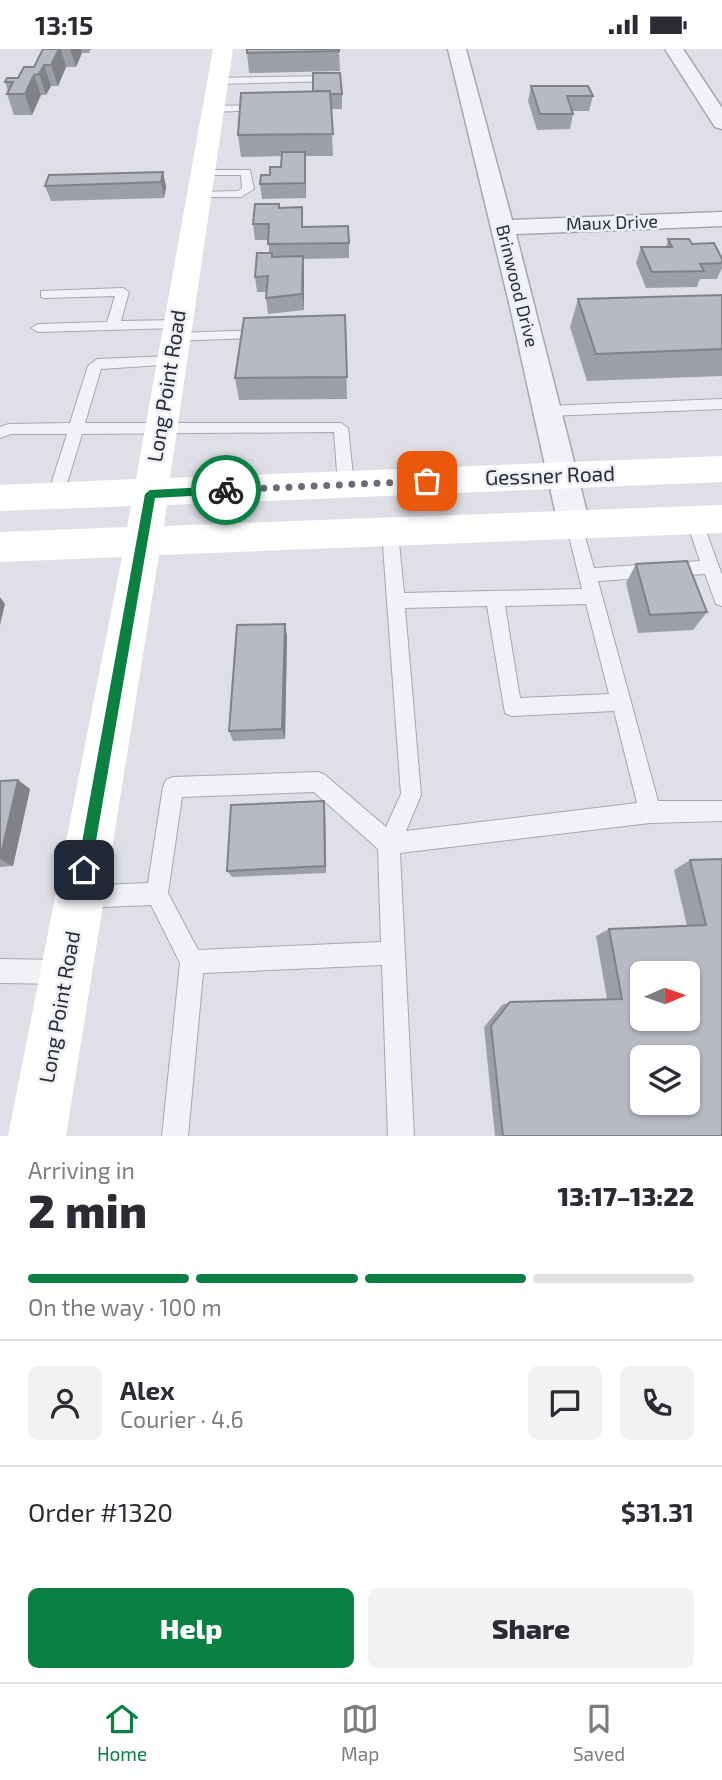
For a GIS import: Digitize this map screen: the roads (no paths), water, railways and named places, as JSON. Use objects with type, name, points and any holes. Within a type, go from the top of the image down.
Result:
[{"type":"main road","name":"Long Point Road","points":[[37,1136],[143,542],[223,49]]},
{"type":"main road","name":"Gessner Road","points":[[0,498],[150,494],[722,468]]},
{"type":"main road","points":[[0,547],[708,519]]},
{"type":"street","name":"Brinwood Drive","points":[[457,49],[574,524]]},
{"type":"street","points":[[674,49],[722,123]]},
{"type":"street","name":"Maux Drive","points":[[503,227],[722,219]]},
{"type":"lane","points":[[217,81],[333,79]]},
{"type":"lane","points":[[212,109],[279,108]]},
{"type":"lane","points":[[45,294],[123,292],[113,325]]},
{"type":"lane","points":[[38,328],[113,325],[174,340]]},
{"type":"lane","points":[[55,497],[95,366],[174,340],[277,334]]},
{"type":"lane","points":[[548,411],[722,404]]},
{"type":"lane","points":[[0,433],[9,429],[161,426],[341,428],[346,485]]},
{"type":"lane","points":[[708,519],[711,567],[722,599]]},
{"type":"lane","points":[[574,524],[650,812]]},
{"type":"lane","points":[[390,532],[411,795],[389,844],[401,1136]]},
{"type":"lane","points":[[588,575],[711,567]]},
{"type":"lane","points":[[396,601],[594,596]]},
{"type":"lane","points":[[495,598],[512,707],[621,702]]},
{"type":"lane","points":[[175,1136],[192,962],[157,894],[173,787],[318,782],[389,844],[650,812],[722,811]]},
{"type":"lane","points":[[79,897],[157,894]]},
{"type":"lane","points":[[192,962],[394,953]]},
{"type":"lane","points":[[0,971],[66,972]]}]
